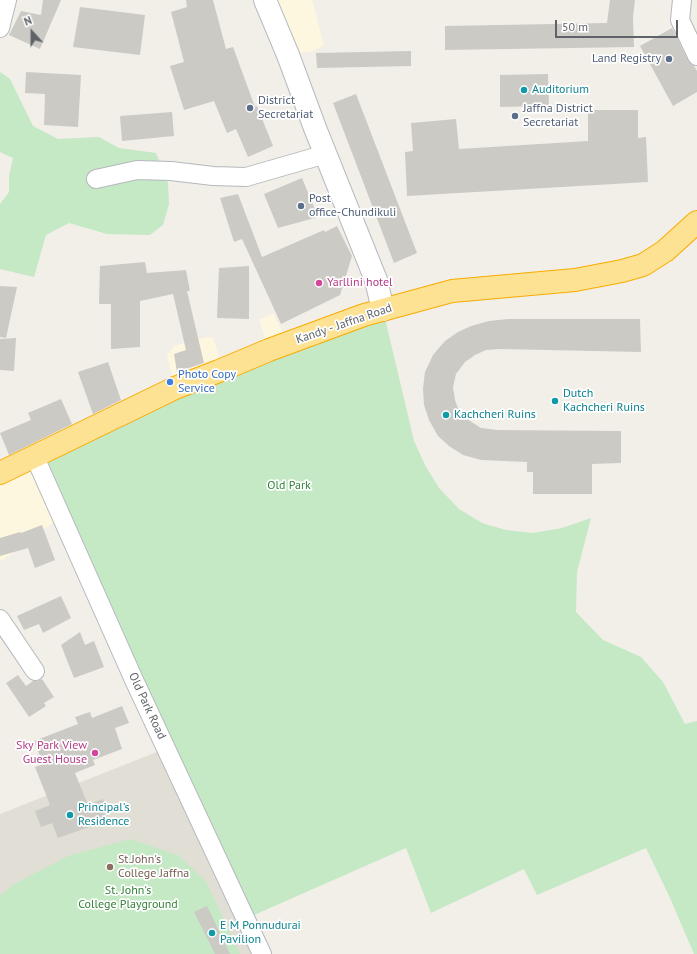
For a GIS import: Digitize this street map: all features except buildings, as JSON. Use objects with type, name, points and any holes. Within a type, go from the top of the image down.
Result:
[{"type":"highway","name":"Kandy - Jaffna Road","points":[[0,473],[175,388],[269,350],[364,315],[452,291],[575,280],[622,271],[643,265],[665,251],[697,222]]},
{"type":"street","points":[[0,28],[7,0]]},
{"type":"street","points":[[265,0],[376,280],[383,310]]},
{"type":"street","points":[[682,0],[680,20],[697,56]]},
{"type":"street","points":[[96,178],[138,170],[246,177],[326,154]]},
{"type":"street","name":"Old Park Road","points":[[34,456],[134,680],[262,954]]},
{"type":"street","points":[[0,619],[35,671]]},
{"type":"shaded area","points":[[265,0],[312,0],[324,45],[313,51],[288,55]]},
{"type":"shaded area","points":[[273,313],[286,339],[269,350],[259,320]]},
{"type":"shaded area","points":[[207,337],[213,338],[218,353],[219,371],[175,388],[167,355],[174,346]]},
{"type":"shaded area","points":[[34,455],[61,517],[3,560],[0,560],[0,473]]},
{"type":"shaded area","name":"St.John's College Jaffna","points":[[167,748],[261,954],[0,954],[0,814]]},
{"type":"green space","points":[[0,72],[10,79],[33,126],[58,139],[99,137],[119,148],[156,153],[168,183],[169,204],[163,225],[150,235],[107,234],[69,223],[46,235],[34,277],[0,269],[0,204],[9,192],[9,176],[13,158],[0,152]]},
{"type":"green space","name":"Old Park","points":[[383,310],[414,441],[425,465],[439,488],[459,509],[482,523],[506,530],[533,533],[562,528],[591,518],[577,572],[576,612],[603,640],[641,657],[663,682],[685,724],[697,721],[697,954],[694,954],[670,898],[646,848],[537,895],[524,869],[431,913],[406,848],[245,919],[34,455]]},
{"type":"green space","name":"St. John's College Playground","points":[[130,839],[178,855],[206,881],[240,954],[0,954],[0,896],[14,884],[68,856]]},
{"type":"place","name":"Land Registry","points":[[669,59]]},
{"type":"place","name":"Auditorium","points":[[524,90]]},
{"type":"place","name":"District Secretariat","points":[[250,108]]},
{"type":"place","name":"Jaffna District Secretariat","points":[[515,116]]},
{"type":"place","name":"Post office-Chundikuli","points":[[301,206]]},
{"type":"place","name":"Yarllini hotel","points":[[319,283]]},
{"type":"place","name":"Photo Copy Service","points":[[170,382]]},
{"type":"place","name":"Dutch Kachcheri Ruins","points":[[555,401]]},
{"type":"place","name":"Kachcheri Ruins","points":[[446,415]]},
{"type":"place","name":"Sky Park View Guest House","points":[[95,753]]},
{"type":"place","name":"Principal's Residence","points":[[70,815]]},
{"type":"place","name":"St.John's College Jaffna","points":[[110,867]]},
{"type":"place","name":"E M Ponnudurai Pavilion","points":[[212,933]]}]
